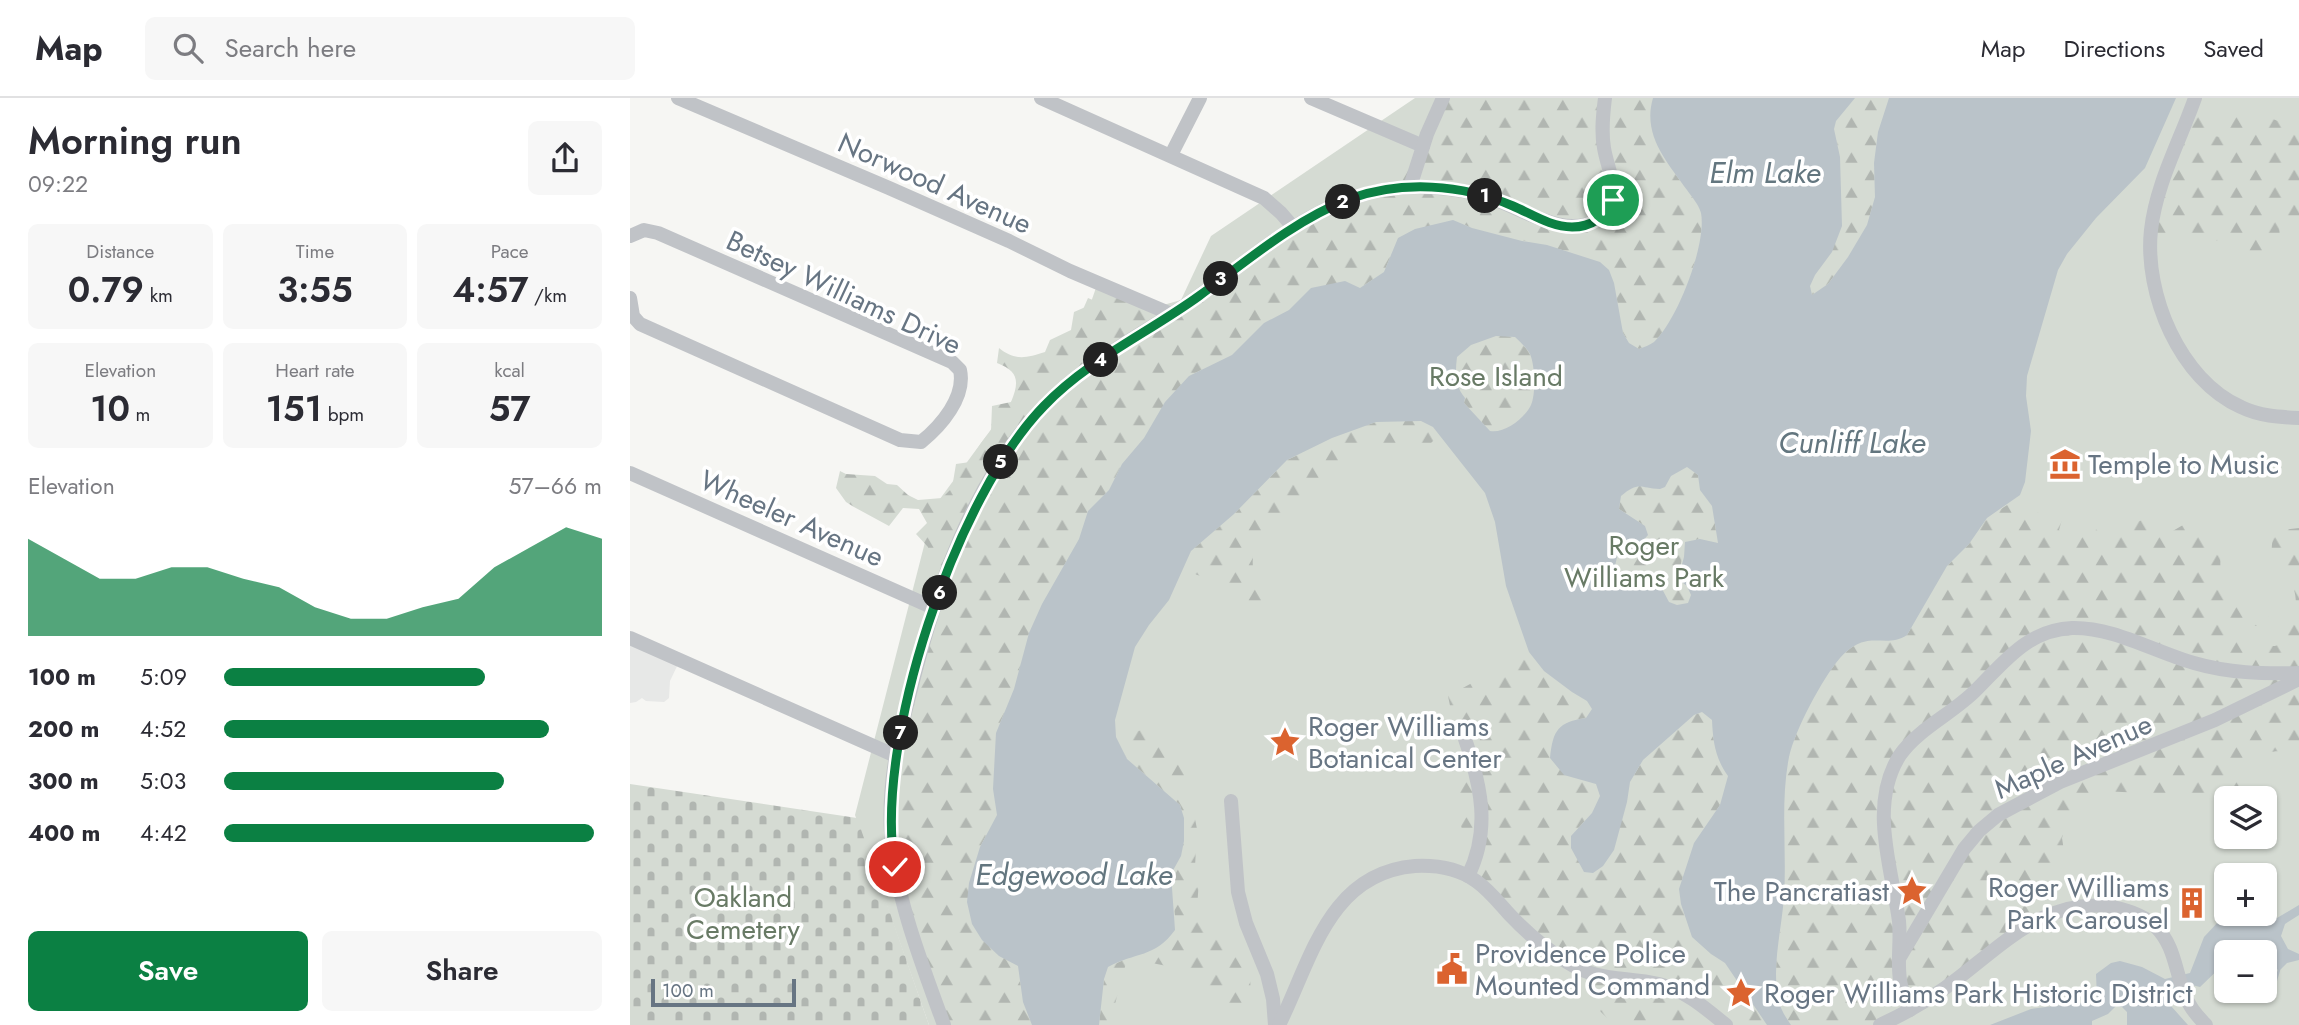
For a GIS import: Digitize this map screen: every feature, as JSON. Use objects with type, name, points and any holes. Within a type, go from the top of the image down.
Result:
[{"type":"street","name":"Norwood Avenue","points":[[678,98],[901,193],[1171,314]]},
{"type":"street","points":[[1041,98],[1264,198],[1293,228]]},
{"type":"street","points":[[1171,155],[1199,98]]},
{"type":"street","points":[[1311,98],[1423,146]]},
{"type":"street","points":[[1410,187],[1443,98]]},
{"type":"street","points":[[944,1025],[915,939],[895,867],[890,820],[896,756],[914,674],[934,608],[978,504],[1002,459],[1024,428],[1066,385],[1293,228],[1316,214],[1354,198],[1410,187],[1449,189],[1482,195],[1562,226],[1574,227],[1594,222],[1609,208],[1614,194],[1602,138],[1605,98]]},
{"type":"street","points":[[2195,98],[2168,165],[2152,225],[2151,267],[2158,299],[2183,352],[2213,389],[2226,399],[2254,412],[2299,418]]},
{"type":"street","name":"Betsey Williams Drive","points":[[630,236],[644,230],[658,233],[951,362],[960,370],[960,389],[936,430],[922,442],[909,443],[640,324],[633,316],[630,298]]},
{"type":"street","name":"Wheeler Avenue","points":[[630,473],[934,608]]},
{"type":"street","points":[[1910,1010],[1900,980],[1899,926],[1884,819],[1886,790],[1900,756],[1910,744],[1964,701],[2008,656],[2025,642],[2049,632],[2085,628],[2213,668],[2250,673],[2299,673]]},
{"type":"street","points":[[630,638],[896,756]]},
{"type":"street","name":"Maple Avenue","points":[[1899,958],[1964,849],[1979,831],[1998,816],[2060,782],[2216,720],[2299,679]]},
{"type":"street","points":[[1465,739],[1477,774],[1482,807],[1479,845],[1468,876]]},
{"type":"street","points":[[1231,801],[1238,892],[1246,923],[1267,974],[1277,1025]]},
{"type":"street","points":[[1277,1025],[1323,926],[1335,908],[1352,893],[1385,873],[1408,867],[1441,867],[1468,876],[1491,894],[1531,935],[1567,962],[1600,977],[1650,982],[1681,992],[1704,1006],[1726,1025]]},
{"type":"street","points":[[1880,1025],[1943,990],[2023,927],[2050,915],[2079,907],[2099,906],[2122,909],[2152,923],[2168,944],[2189,1005],[2206,1025]]},
{"type":"shaded area","points":[[630,638],[679,662],[670,681],[669,698],[664,702],[646,701],[642,698],[630,703]]},
{"type":"green space","name":"Roger Williams Park","points":[[1415,98],[2299,98],[2299,1025],[929,1025],[855,815],[934,507],[1045,356],[1060,362],[1088,298],[1128,315],[1181,300],[1211,236]]},
{"type":"green space","points":[[1438,98],[1653,98],[1651,124],[1658,147],[1701,213],[1702,227],[1695,262],[1681,300],[1663,332],[1654,342],[1639,349],[1629,343],[1623,333],[1614,283],[1587,256],[1472,228],[1453,220],[1402,234],[1384,272],[1360,288],[1311,288],[1289,310],[1264,323],[1231,355],[1189,376],[1166,402],[1144,438],[1122,464],[1109,490],[1088,512],[1079,539],[1042,604],[1029,633],[1014,689],[996,733],[993,789],[997,815],[980,847],[969,883],[999,955],[1018,966],[1023,1002],[1032,1025],[948,1025],[916,935],[894,851],[898,756],[949,571],[929,561],[928,547],[916,534],[927,523],[919,509],[903,508],[889,526],[846,502],[836,488],[840,471],[846,474],[875,476],[887,484],[897,485],[918,500],[942,498],[952,488],[956,464],[970,462],[991,431],[992,406],[1011,402],[1014,395],[1016,383],[1013,373],[997,363],[999,348],[1010,355],[1021,357],[1045,352],[1050,340],[1071,330],[1074,312],[1090,305],[1098,282],[1169,314],[1278,239],[1380,186],[1409,161]]},
{"type":"green space","points":[[1855,98],[1889,98],[1878,132],[1874,163],[1875,197],[1867,225],[1848,257],[1828,284],[1812,295],[1810,286],[1815,275],[1832,252],[1840,157],[1834,129],[1836,121]]},
{"type":"green space","points":[[2183,110],[2208,115],[2214,136],[2226,138],[2235,115],[2270,118],[2299,129],[2299,228],[2293,219],[2284,217],[2279,221],[2280,242],[2263,256],[2252,254],[2234,236],[2211,242],[2179,238],[2168,252],[2148,251],[2162,168]]},
{"type":"green space","name":"Rose Island","points":[[1496,335],[1515,337],[1527,350],[1532,359],[1535,379],[1533,400],[1528,410],[1514,424],[1501,430],[1490,431],[1464,403],[1465,398],[1456,379],[1456,369],[1457,358],[1471,345]]},
{"type":"green space","points":[[1402,420],[1423,423],[1439,435],[1429,445],[1414,447],[1392,444],[1357,452],[1332,481],[1297,502],[1257,535],[1253,556],[1254,574],[1267,611],[1251,627],[1249,617],[1235,598],[1214,583],[1182,571],[1191,551],[1234,514],[1287,460],[1376,422]]},
{"type":"green space","points":[[1687,467],[1698,475],[1700,490],[1712,506],[1718,544],[1700,539],[1685,542],[1678,579],[1687,586],[1691,595],[1688,603],[1677,605],[1669,603],[1660,585],[1635,584],[1617,579],[1615,566],[1618,553],[1640,544],[1645,526],[1619,509],[1621,496],[1637,485],[1655,489],[1665,487],[1671,476]]},
{"type":"green space","points":[[2015,500],[2011,511],[2014,516],[2022,519],[2036,512],[2048,517],[2063,516],[2059,530],[2063,535],[2070,536],[2085,526],[2092,525],[2107,541],[2113,542],[2130,526],[2140,521],[2154,522],[2171,532],[2183,525],[2214,543],[2221,544],[2221,569],[2225,584],[2236,595],[2269,615],[2265,626],[2248,626],[2244,629],[2244,635],[2258,643],[2271,646],[2280,644],[2287,636],[2296,602],[2291,582],[2273,558],[2274,531],[2299,528],[2299,756],[2276,751],[2254,758],[2244,786],[2214,786],[2214,797],[2103,791],[2086,798],[2083,804],[2072,808],[2062,838],[2064,851],[2055,865],[2052,879],[2055,909],[1896,1013],[1864,1025],[1791,1025],[1779,1001],[1776,967],[1784,896],[1786,774],[1797,733],[1833,667],[1850,649],[1867,641],[1891,641],[1907,635],[1947,566],[1969,544],[1987,518]]},
{"type":"green space","points":[[1529,652],[1552,678],[1582,698],[1592,710],[1586,718],[1573,720],[1564,775],[1596,784],[1600,796],[1592,813],[1571,836],[1619,825],[1630,782],[1643,760],[1694,715],[1702,712],[1712,720],[1720,763],[1728,776],[1720,805],[1694,843],[1679,889],[1681,904],[1692,937],[1725,963],[1767,1025],[1614,1025],[1593,1004],[1592,974],[1576,967],[1478,884],[1454,802],[1454,725],[1448,696]]},
{"type":"green space","points":[[1145,729],[1151,740],[1182,753],[1197,829],[1195,867],[1199,879],[1199,920],[1207,931],[1234,951],[1243,963],[1250,976],[1251,998],[1238,1006],[1221,999],[1191,977],[1174,969],[1156,964],[1126,963],[1112,1025],[1099,1025],[1104,979],[1108,967],[1135,955],[1175,916],[1171,874],[1181,856],[1184,818],[1180,805],[1127,759],[1116,737]]},
{"type":"green space","name":"Oakland Cemetery","points":[[630,784],[857,818],[929,1025],[630,1025]]},
{"type":"water","points":[[1653,98],[1855,98],[1836,121],[1834,129],[1840,157],[1842,226],[1832,252],[1810,286],[1812,295],[1828,284],[1867,225],[1875,197],[1874,163],[1878,132],[1889,98],[2176,98],[2145,168],[2096,218],[2067,254],[2058,270],[2027,376],[2026,396],[2031,431],[2025,482],[2020,495],[1987,518],[1969,544],[1947,566],[1907,635],[1891,641],[1859,643],[1840,658],[1818,691],[1797,733],[1786,774],[1784,896],[1776,967],[1779,1001],[1791,1025],[1767,1025],[1725,963],[1692,937],[1681,904],[1679,889],[1694,843],[1720,805],[1728,776],[1716,749],[1712,720],[1702,712],[1694,715],[1643,760],[1630,782],[1614,850],[1603,866],[1593,873],[1584,872],[1571,848],[1571,836],[1592,813],[1600,796],[1596,784],[1564,775],[1550,758],[1553,740],[1559,729],[1569,722],[1586,718],[1592,709],[1587,701],[1544,671],[1529,652],[1506,586],[1495,522],[1485,493],[1433,427],[1421,421],[1376,422],[1332,438],[1287,460],[1234,514],[1191,551],[1169,600],[1135,647],[1115,720],[1116,737],[1127,759],[1180,805],[1184,818],[1181,856],[1171,874],[1175,930],[1152,950],[1108,967],[1104,979],[1099,1025],[1032,1025],[1023,1002],[1018,966],[999,956],[982,940],[972,924],[967,902],[969,883],[980,847],[997,815],[993,789],[996,733],[1014,689],[1029,633],[1042,604],[1079,539],[1088,511],[1109,490],[1122,464],[1144,438],[1165,402],[1189,376],[1232,355],[1264,323],[1289,310],[1311,288],[1345,281],[1360,288],[1384,272],[1398,238],[1415,229],[1453,220],[1472,228],[1547,245],[1600,262],[1609,270],[1614,283],[1623,333],[1629,343],[1639,349],[1654,342],[1663,332],[1681,300],[1695,262],[1702,227],[1699,207],[1658,147],[1650,111]],"holes":[[[1496,336],[1515,337],[1530,354],[1534,394],[1531,405],[1519,420],[1501,430],[1490,431],[1464,403],[1465,398],[1456,379],[1456,368],[1457,357],[1471,345]],[[1687,467],[1698,475],[1700,490],[1712,506],[1718,543],[1700,539],[1685,542],[1678,579],[1687,586],[1691,595],[1688,603],[1677,605],[1669,602],[1660,585],[1635,584],[1617,579],[1615,566],[1618,553],[1640,544],[1648,535],[1645,526],[1619,509],[1621,496],[1627,491],[1639,486],[1660,489],[1665,487],[1671,476]]]},
{"type":"water","points":[[2299,905],[2299,915],[2285,924],[2281,936],[2288,949],[2299,954],[2299,960],[2277,969],[2277,940],[2214,940],[2214,974],[2200,987],[2192,985],[2168,993],[2171,1006],[2188,1025],[2127,1025],[2127,1012],[2116,1006],[2108,1014],[2092,1021],[2092,1025],[1990,1025],[2031,1009],[2094,1001],[2097,999],[2096,974],[2111,963],[2120,961],[2142,967],[2165,979],[2190,973],[2204,937],[2214,926],[2277,926],[2277,918]]},
{"type":"waterway","points":[[2277,977],[2279,970]]},
{"type":"place","name":"Temple to Music","points":[[2065,464]]},
{"type":"place","name":"Roger Williams Botanical Center","points":[[1285,742]]},
{"type":"place","name":"The Pancratiast","points":[[1912,891]]},
{"type":"place","name":"Roger Williams Park Carousel","points":[[2192,903]]},
{"type":"place","name":"Providence Police Mounted Command","points":[[1452,969]]},
{"type":"place","name":"Roger Williams Park Historic District","points":[[1741,993]]},
{"type":"route","points":[[895,867],[890,820],[894,769],[914,674],[934,608],[962,537],[995,471],[1024,428],[1054,395],[1080,374],[1188,304],[1286,232],[1339,203],[1396,188],[1449,189],[1489,197],[1555,224],[1571,227],[1594,222],[1606,213],[1613,200]]},
{"type":"water label","name":"Elm Lake","points":[[1765,173]]},
{"type":"water label","name":"Cunliff Lake","points":[[1852,443]]},
{"type":"water label","name":"Edgewood Lake","points":[[1074,875]]}]
